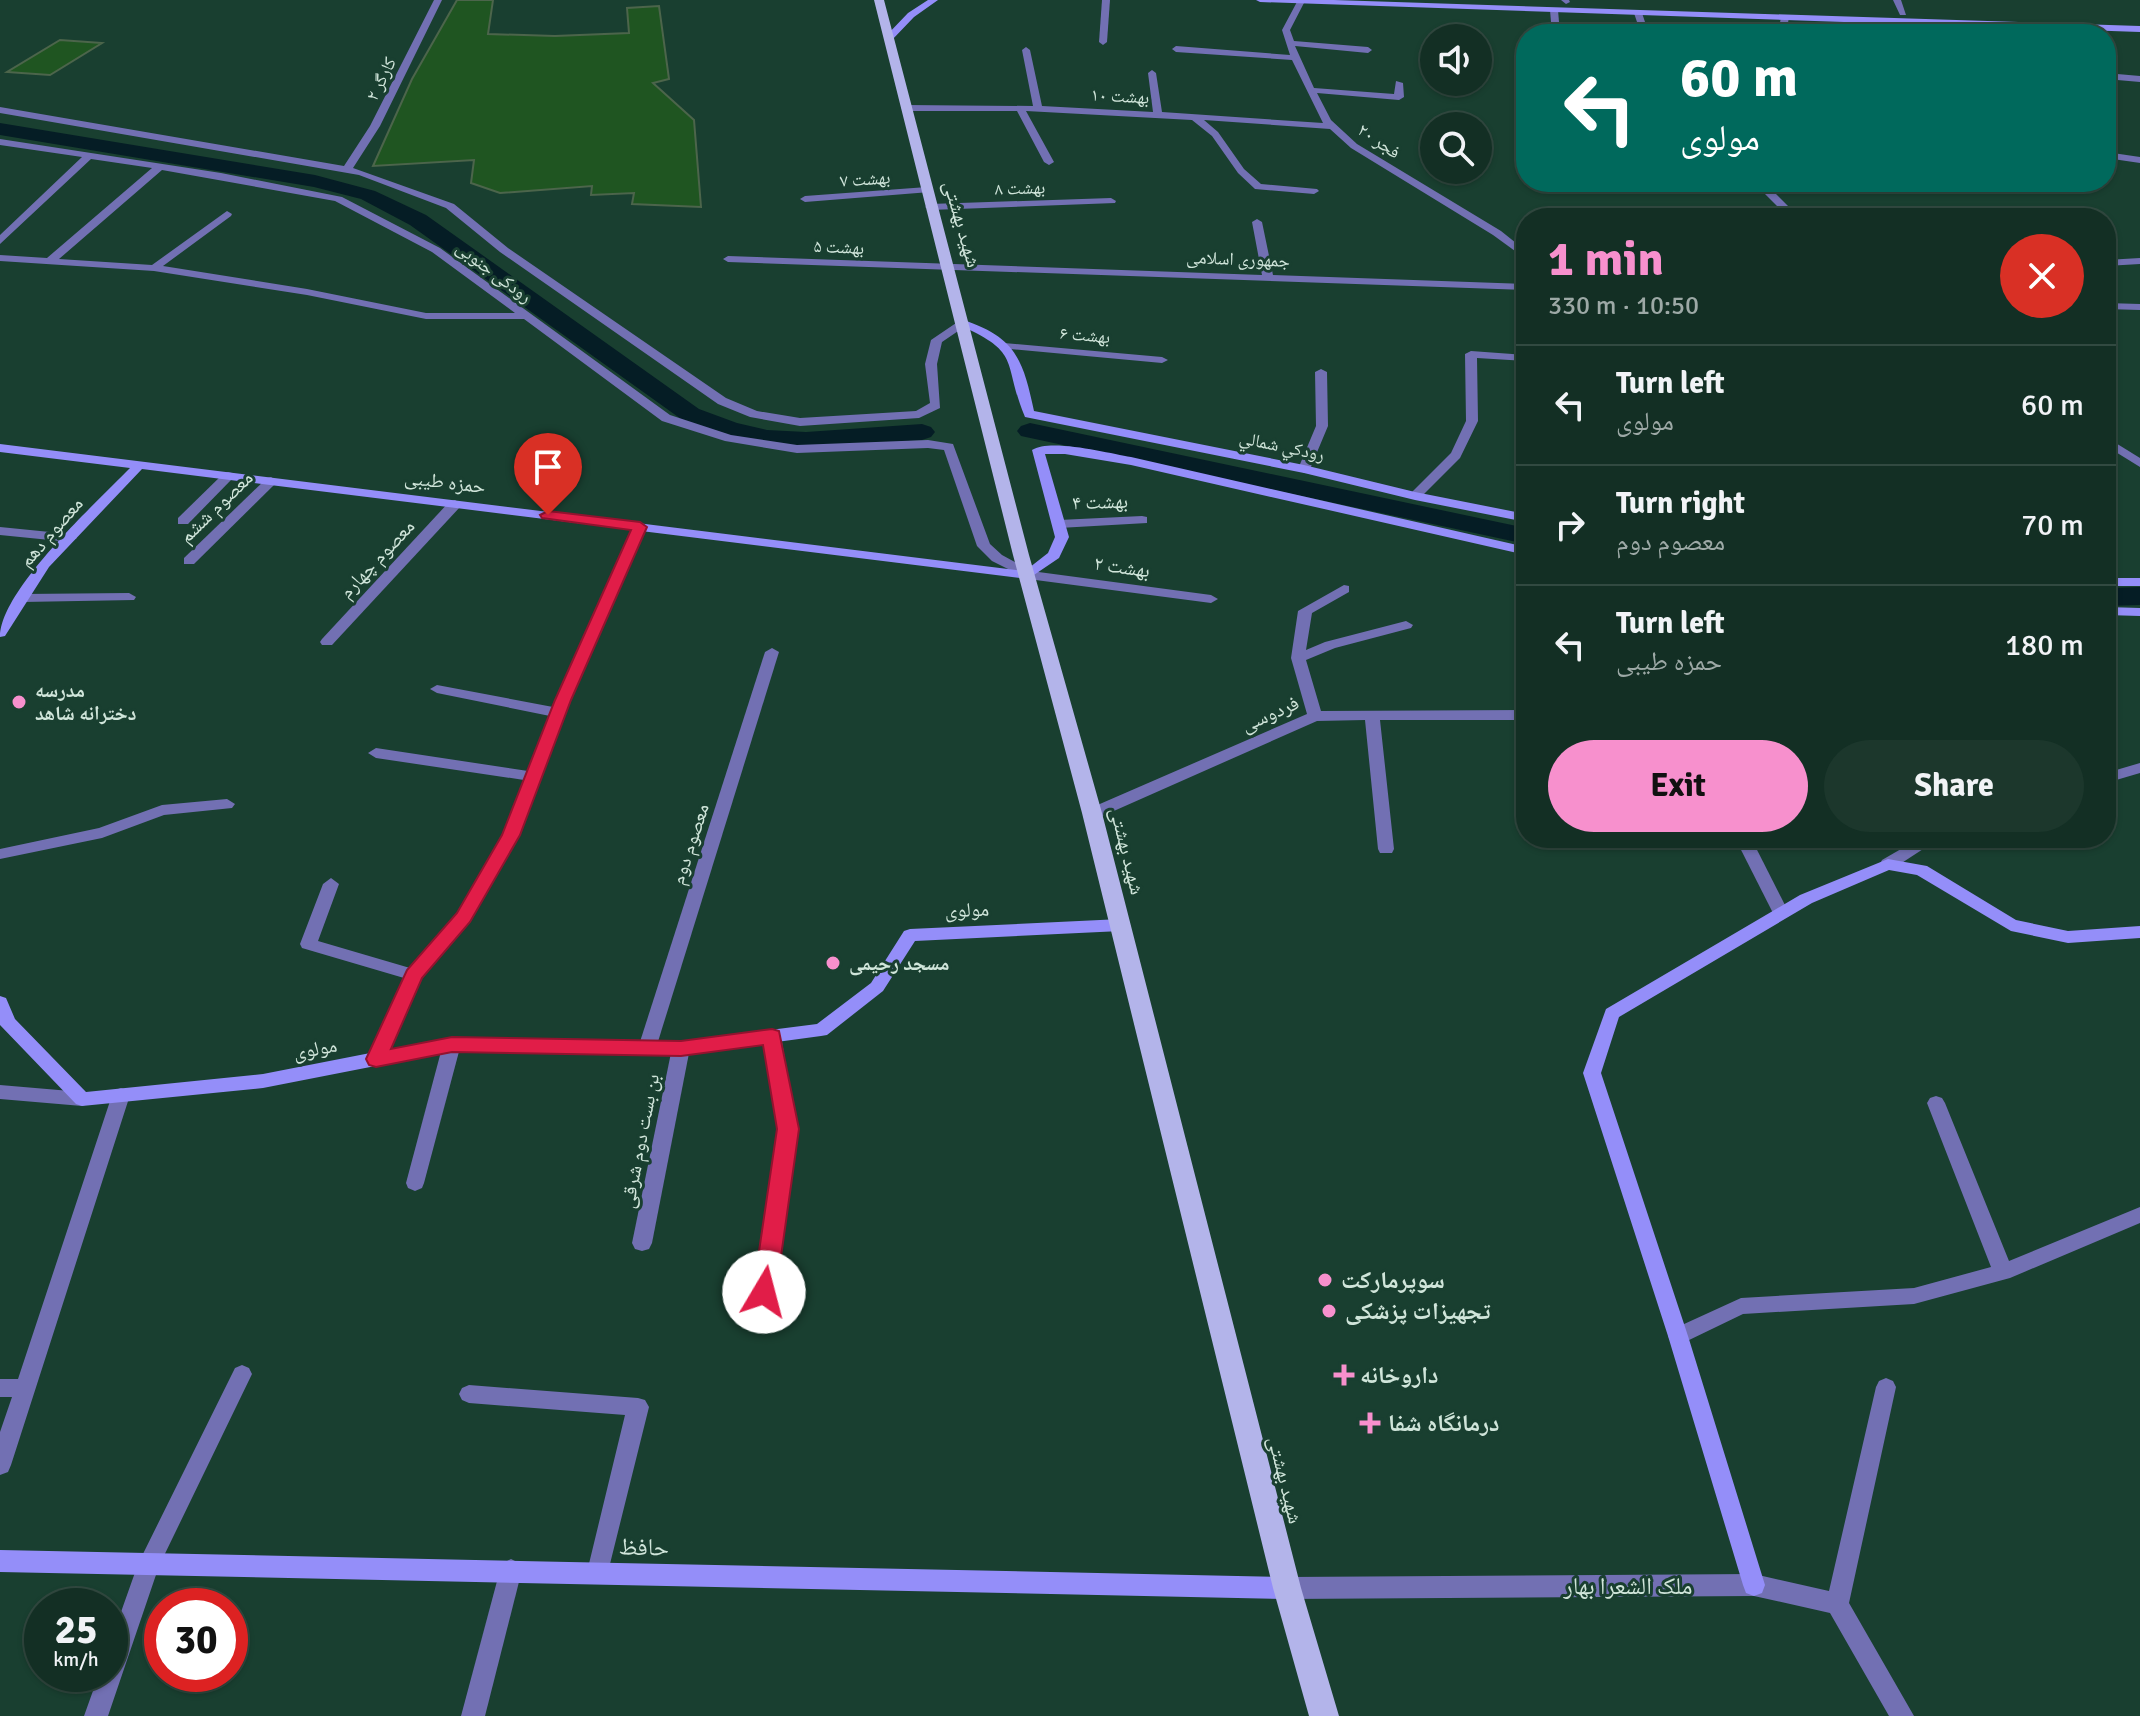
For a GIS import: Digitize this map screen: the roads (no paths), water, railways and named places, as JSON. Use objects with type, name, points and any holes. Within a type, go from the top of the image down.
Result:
[{"type":"main road","name":"شهید بهشتی","points":[[879,0],[930,207],[950,268],[968,347],[1121,925],[1287,1588],[1324,1716]]},
{"type":"street","name":"کارگر ۲","points":[[347,169],[375,126],[438,0]]},
{"type":"street","points":[[888,39],[911,15],[934,0]]},
{"type":"street","points":[[1103,42],[1106,0]]},
{"type":"street","points":[[1260,0],[1997,24]]},
{"type":"street","points":[[1492,0],[2127,20],[2139,28]]},
{"type":"street","points":[[1897,0],[1903,13]]},
{"type":"street","name":"فجر ۲۰","points":[[1302,1],[1286,30],[1295,58],[1333,126],[1354,146],[1497,233],[1516,248]]},
{"type":"street","points":[[1554,10],[1555,24]]},
{"type":"street","points":[[1638,13],[1642,24]]},
{"type":"street","points":[[1784,24],[1785,17]]},
{"type":"street","points":[[2116,27],[2139,28]]},
{"type":"street","points":[[1291,43],[1368,50]]},
{"type":"street","points":[[1176,49],[1295,58]]},
{"type":"street","points":[[1026,50],[1038,109]]},
{"type":"street","points":[[1152,73],[1158,114]]},
{"type":"street","points":[[2116,77],[2140,79]]},
{"type":"street","points":[[1312,90],[1399,97],[1399,83]]},
{"type":"street","name":"بهشت ۱۰","points":[[906,108],[1158,114],[1333,126]]},
{"type":"street","points":[[1020,109],[1049,162]]},
{"type":"street","name":"رودکی جنوبی","points":[[0,110],[347,169],[450,206],[504,250],[732,405],[754,414],[800,422],[919,414],[936,405],[931,364],[937,340],[963,323]]},
{"type":"street","points":[[1193,116],[1215,134],[1241,171],[1258,187],[1314,191]]},
{"type":"street","name":"رودکی جنوبی","points":[[0,142],[338,199],[436,250],[666,418],[678,422],[729,438],[797,449],[928,444],[949,447],[984,546],[997,558],[1025,565]]},
{"type":"street","points":[[0,241],[89,156]]},
{"type":"street","points":[[2116,156],[2140,160]]},
{"type":"street","points":[[50,261],[159,167]]},
{"type":"street","name":"بهشت ۷","points":[[805,199],[927,190]]},
{"type":"street","points":[[1768,192],[1785,208]]},
{"type":"street","name":"بهشت ۸","points":[[930,207],[1111,201]]},
{"type":"street","points":[[154,268],[227,214]]},
{"type":"street","points":[[1257,222],[1268,278]]},
{"type":"street","points":[[0,224],[17,225]]},
{"type":"street","points":[[0,258],[154,268],[307,292],[426,316],[524,316]]},
{"type":"street","name":"بهشت ۵","points":[[728,259],[950,268]]},
{"type":"street","points":[[2116,262],[2140,261]]},
{"type":"street","name":"جمهوری اسلامی","points":[[950,268],[1516,287]]},
{"type":"street","points":[[2116,306],[2140,307]]},
{"type":"street","points":[[963,323],[992,336],[1004,346]]},
{"type":"street","name":"بهشت ۶","points":[[1004,346],[1162,360]]},
{"type":"street","name":"رودکي شمالي","points":[[1004,346],[1017,372],[1029,414],[1304,469],[1516,516]]},
{"type":"street","points":[[1415,496],[1456,455],[1472,421],[1471,354],[1516,357]]},
{"type":"street","points":[[1304,469],[1322,426],[1321,372]]},
{"type":"street","points":[[2116,447],[2140,463]]},
{"type":"street","name":"حمزه طیبی","points":[[0,448],[640,527],[1025,565]]},
{"type":"street","points":[[1025,565],[1054,555],[1060,547],[1059,524],[1038,450],[1065,450],[1131,461],[1516,549]]},
{"type":"street","name":"معصوم دهم","points":[[0,633],[44,565],[139,465]]},
{"type":"street","points":[[183,521],[228,476]]},
{"type":"street","name":"معصوم ششم","points":[[189,561],[271,481]]},
{"type":"street","name":"معصوم چهارم","points":[[327,642],[455,504]]},
{"type":"street","name":"بهشت ۴","points":[[1059,524],[1142,520]]},
{"type":"street","points":[[376,1059],[414,975],[464,917],[511,835],[558,713],[640,527]]},
{"type":"street","points":[[0,531],[70,538]]},
{"type":"street","name":"بهشت ۲","points":[[1025,565],[1211,599]]},
{"type":"street","points":[[2116,582],[2140,582]]},
{"type":"street","points":[[1315,716],[1298,658],[1305,611],[1344,589]]},
{"type":"street","points":[[23,598],[129,597]]},
{"type":"street","points":[[2116,611],[2140,612]]},
{"type":"street","points":[[1298,658],[1330,645],[1406,625]]},
{"type":"street","name":"معصوم دوم","points":[[647,1048],[772,652]]},
{"type":"street","points":[[437,689],[558,713]]},
{"type":"street","points":[[1372,715],[1386,849]]},
{"type":"street","name":"فردوسی","points":[[1092,814],[1315,716],[1516,715]]},
{"type":"street","points":[[376,753],[534,777]]},
{"type":"street","points":[[2116,775],[2140,768]]},
{"type":"street","points":[[0,854],[102,833],[162,810],[227,804]]},
{"type":"street","points":[[1748,848],[1781,913]]},
{"type":"street","points":[[1754,1585],[1678,1336],[1592,1073],[1612,1013],[1806,899],[1888,864],[1915,848]]},
{"type":"street","points":[[1888,864],[1921,870],[2011,925],[2068,937],[2140,932]]},
{"type":"street","points":[[331,884],[308,944],[414,975]]},
{"type":"street","name":"مولوی","points":[[82,1099],[263,1081],[452,1044],[681,1048],[821,1030],[877,987],[910,935],[1121,925]]},
{"type":"street","points":[[0,1002],[7,1022],[82,1099]]},
{"type":"street","points":[[764,1292],[788,1129],[772,1036]]},
{"type":"street","points":[[415,1183],[452,1044]]},
{"type":"street","name":"بن بست دوم شرقی","points":[[642,1243],[681,1048]]},
{"type":"street","points":[[0,1092],[82,1099]]},
{"type":"street","points":[[0,1465],[121,1095]]},
{"type":"street","points":[[1936,1103],[2003,1272]]},
{"type":"street","points":[[1678,1336],[1741,1306],[1914,1296],[2003,1272],[2140,1215]]},
{"type":"street","points":[[96,1716],[149,1564],[242,1374]]},
{"type":"street","points":[[1886,1387],[1837,1604],[1902,1716]]},
{"type":"street","points":[[0,1388],[25,1388]]},
{"type":"street","points":[[469,1394],[638,1407],[598,1572]]},
{"type":"street","name":"حافظ","points":[[0,1561],[1287,1588]]},
{"type":"street","points":[[473,1716],[511,1570]]},
{"type":"street","name":"ملک الشعرا بهار","points":[[1287,1588],[1754,1585],[1837,1604]]},
{"type":"waterway","points":[[0,129],[315,181],[368,195],[418,220],[690,414],[728,429],[757,437],[786,439],[922,432]]},
{"type":"waterway","points":[[1030,431],[1516,534]]},
{"type":"waterway","points":[[2116,597],[2140,596]]},
{"type":"place","name":"مدرسه دخترانه شاهد","points":[[19,702]]},
{"type":"place","name":"مسجد رحیمی","points":[[833,963]]},
{"type":"place","name":"سوپرمارکت","points":[[1325,1280]]},
{"type":"place","name":"تجهیزات پزشکی","points":[[1329,1311]]},
{"type":"place","name":"داروخانه","points":[[1344,1375]]},
{"type":"place","name":"درمانگاه شفا","points":[[1370,1423]]}]
